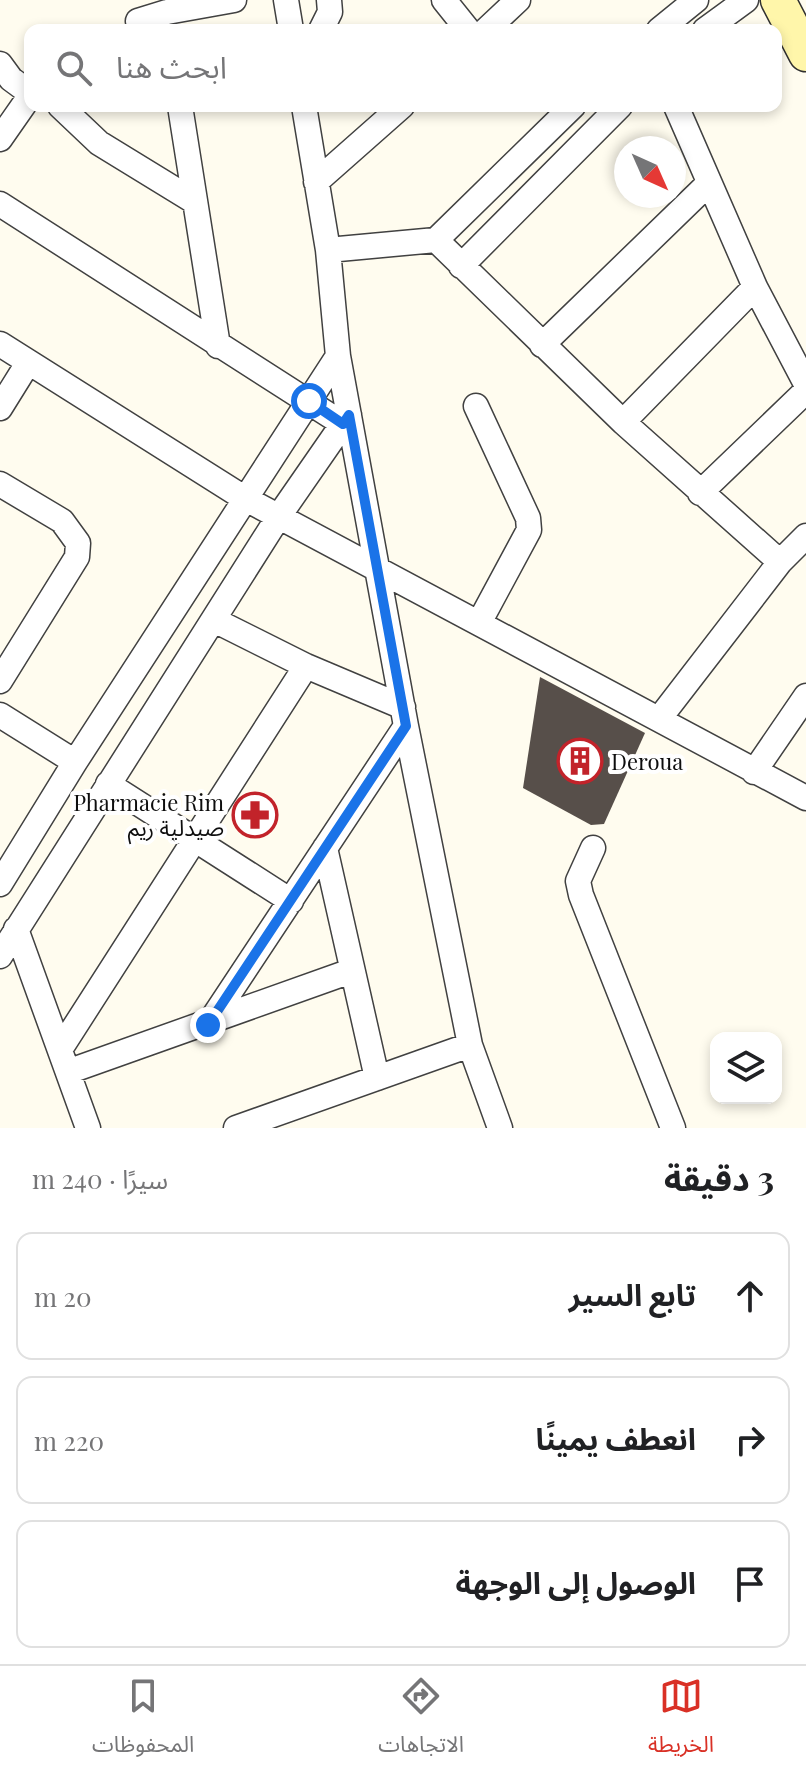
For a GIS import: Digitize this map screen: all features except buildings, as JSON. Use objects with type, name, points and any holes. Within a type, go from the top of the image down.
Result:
[{"type":"street","points":[[135,17],[167,14],[234,0]]},
{"type":"street","points":[[286,0],[290,24]]},
{"type":"street","points":[[324,24],[330,12],[329,0]]},
{"type":"street","points":[[444,0],[463,24]]},
{"type":"street","points":[[492,24],[518,0]]},
{"type":"street","points":[[666,24],[696,0]]},
{"type":"street","points":[[713,24],[746,0]]},
{"type":"street","points":[[778,0],[806,54]]},
{"type":"street","points":[[0,64],[24,89]]},
{"type":"street","points":[[0,139],[24,103]]},
{"type":"street","points":[[66,112],[99,143],[192,200]]},
{"type":"street","points":[[181,112],[192,200],[218,346]]},
{"type":"street","points":[[305,112],[328,250],[346,420],[380,571],[405,717],[470,1045],[500,1128]]},
{"type":"street","points":[[316,182],[395,112]]},
{"type":"street","points":[[328,250],[436,240],[557,112]]},
{"type":"street","points":[[560,112],[582,143]]},
{"type":"street","points":[[461,266],[614,112]]},
{"type":"street","points":[[678,112],[755,287],[806,384]]},
{"type":"street","points":[[542,345],[708,184]]},
{"type":"street","points":[[0,204],[218,346],[346,420]]},
{"type":"street","points":[[436,240],[623,422],[780,562]]},
{"type":"street","points":[[623,422],[755,287]]},
{"type":"street","points":[[0,344],[244,498],[806,798]]},
{"type":"street","points":[[0,884],[244,498],[338,356]]},
{"type":"street","points":[[0,408],[28,363]]},
{"type":"street","points":[[700,493],[806,391]]},
{"type":"street","points":[[476,406],[528,518],[529,530],[479,623]]},
{"type":"street","points":[[0,956],[279,516],[346,420]]},
{"type":"street","points":[[0,484],[62,521],[78,543],[77,557],[0,681]]},
{"type":"street","points":[[659,719],[780,562],[806,536]]},
{"type":"street","points":[[214,620],[405,717]]},
{"type":"street","points":[[61,1048],[196,843],[306,666]]},
{"type":"street","points":[[754,772],[806,696]]},
{"type":"street","points":[[0,715],[75,762]]},
{"type":"street","points":[[208,1025],[325,848],[405,717]]},
{"type":"street","points":[[108,784],[291,901]]},
{"type":"street","points":[[325,848],[377,1078]]},
{"type":"street","points":[[593,848],[578,881],[581,895],[673,1128]]},
{"type":"street","points":[[16,929],[70,1071],[88,1128]]},
{"type":"street","points":[[70,1071],[208,1025],[351,971]]},
{"type":"street","points":[[236,1128],[290,1120],[377,1078],[470,1045]]},
{"type":"place","name":"Deroua","points":[[580,761]]},
{"type":"place","name":"Pharmacie Rim صيدلية ريم","points":[[255,815]]},
{"type":"route","points":[[208,1025],[406,726],[349,415],[343,424],[309,401]]}]
